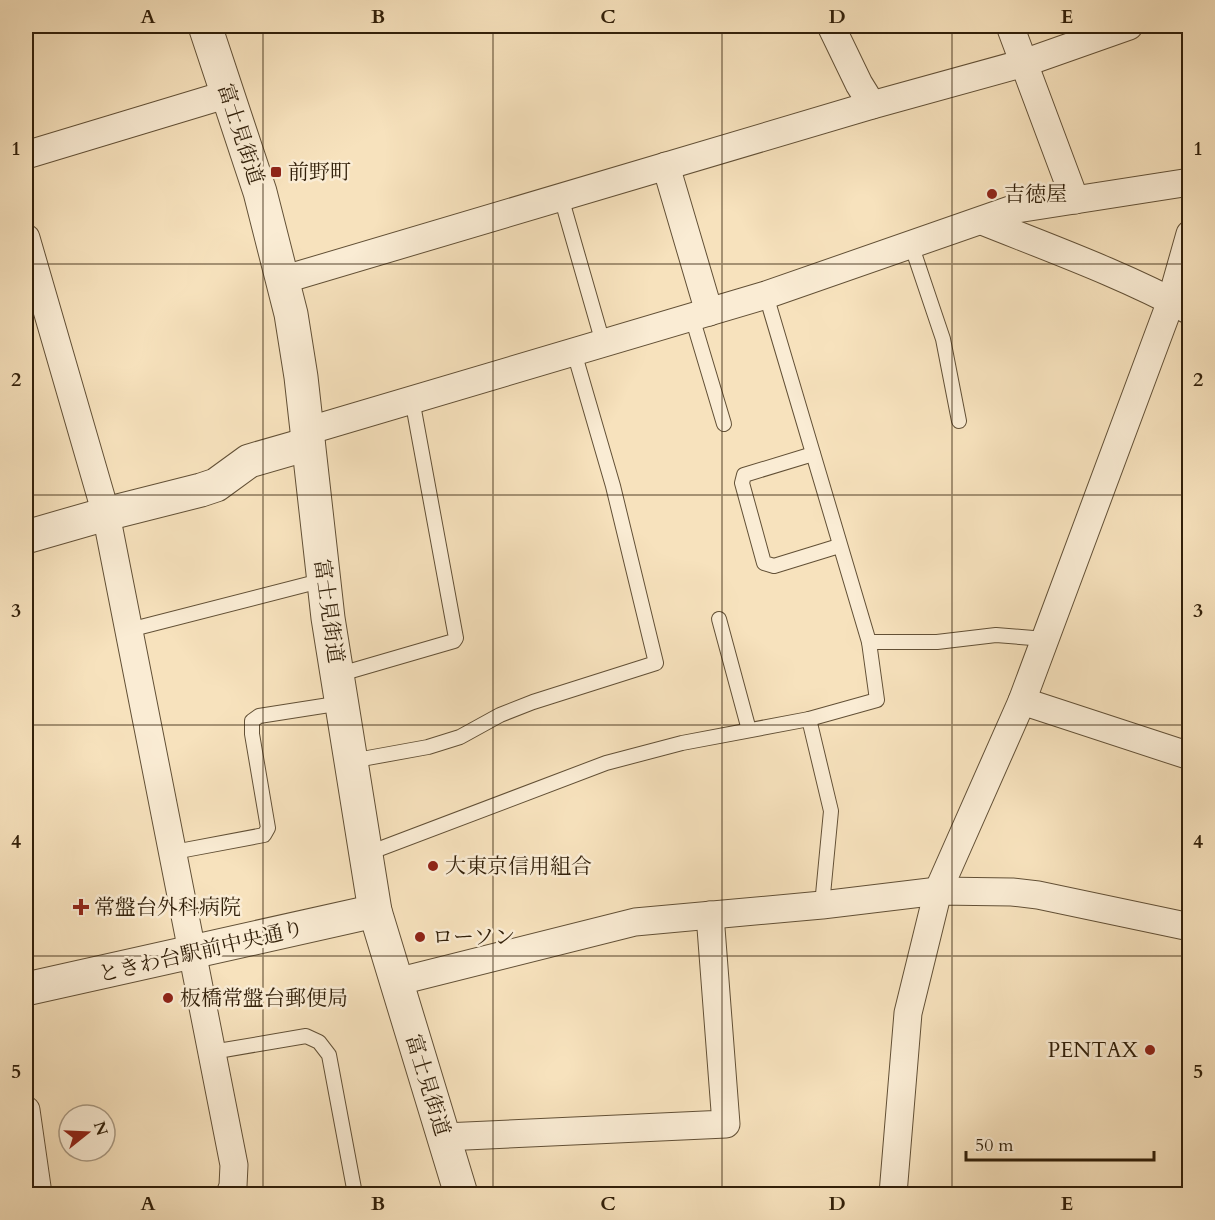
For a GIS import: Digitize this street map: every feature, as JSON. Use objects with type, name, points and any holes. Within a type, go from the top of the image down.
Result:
[{"type":"street","name":"富士見街道","points":[[205,26],[260,192],[291,314],[324,580],[375,911],[461,1194]]},
{"type":"street","points":[[831,26],[859,84],[872,105]]},
{"type":"street","points":[[1011,26],[1075,200]]},
{"type":"street","points":[[282,280],[872,105],[1024,63],[1129,26]]},
{"type":"street","points":[[26,155],[228,94]]},
{"type":"street","points":[[666,166],[700,315]]},
{"type":"street","points":[[26,537],[201,490],[216,485],[249,461],[412,399],[766,295],[911,244],[1026,207],[1190,182]]},
{"type":"street","points":[[982,221],[1078,259],[1180,306]]},
{"type":"street","points":[[893,1194],[908,1014],[938,891],[1022,701],[1180,306],[1190,234]]},
{"type":"street","points":[[26,238],[106,514],[234,1165],[233,1186],[230,1194]]},
{"type":"street","points":[[1022,701],[1190,756]]},
{"type":"street","points":[[396,982],[634,922],[822,905],[938,891],[1012,892],[1038,895],[1190,927]]},
{"type":"street","name":"ときわ台駅前中央通り","points":[[26,989],[192,954],[375,911]]},
{"type":"street","points":[[444,1137],[726,1124],[710,915]]},
{"type":"street","points":[[26,1110],[38,1194]]},
{"type":"lane","points":[[561,197],[603,343]]},
{"type":"lane","points":[[911,244],[943,339],[959,421]]},
{"type":"lane","points":[[366,854],[606,763],[682,743],[809,719],[877,700],[869,642],[766,295]]},
{"type":"lane","points":[[700,315],[724,424]]},
{"type":"lane","points":[[351,761],[428,747],[460,737],[500,715],[533,702],[656,663],[613,486],[574,352]]},
{"type":"lane","points":[[174,852],[264,835],[268,828],[252,734],[252,721],[259,716],[340,689],[454,641],[456,638],[412,399]]},
{"type":"lane","points":[[813,454],[744,475],[742,483],[764,563],[774,566],[839,546]]},
{"type":"lane","points":[[129,630],[324,580]]},
{"type":"lane","points":[[719,619],[749,730]]},
{"type":"lane","points":[[869,642],[937,642],[996,635],[1045,639]]},
{"type":"lane","points":[[809,719],[831,811],[822,905]]},
{"type":"lane","points":[[212,1052],[306,1036],[319,1042],[329,1055],[356,1194]]},
{"type":"place","name":"前野町","points":[[276,172]]},
{"type":"place","name":"吉徳屋","points":[[992,194]]},
{"type":"place","name":"大東京信用組合","points":[[433,866]]},
{"type":"place","name":"常盤台外科病院","points":[[81,907]]},
{"type":"place","name":"ローソン","points":[[420,937]]},
{"type":"place","name":"板橋常盤台郵便局","points":[[168,998]]},
{"type":"place","name":"PENTAX","points":[[1150,1050]]}]
